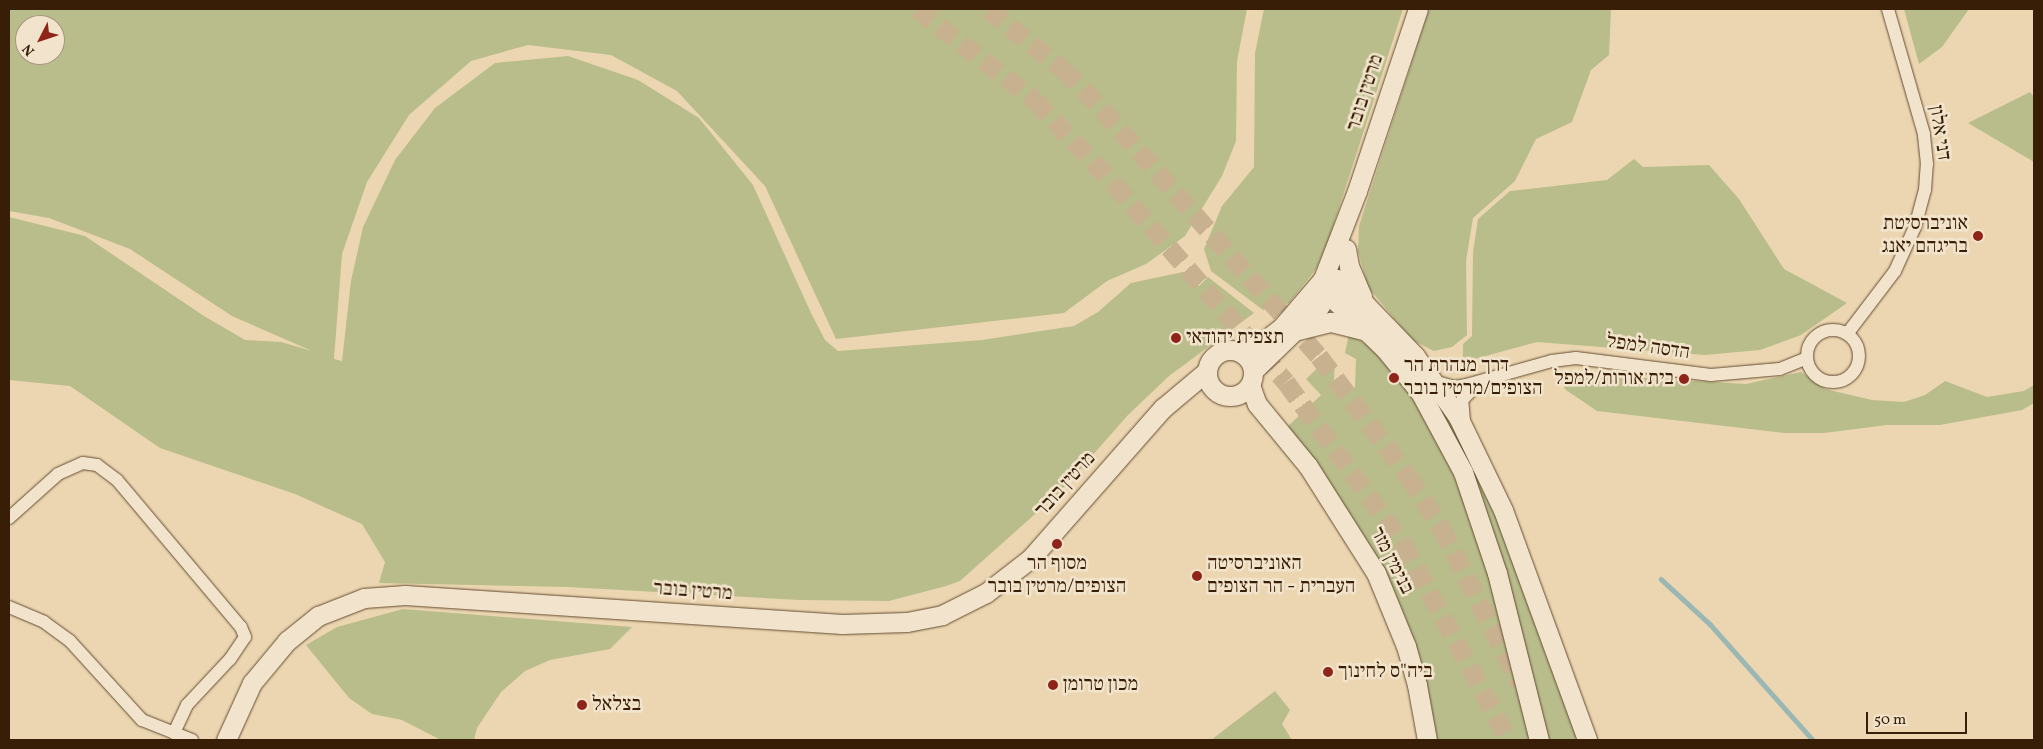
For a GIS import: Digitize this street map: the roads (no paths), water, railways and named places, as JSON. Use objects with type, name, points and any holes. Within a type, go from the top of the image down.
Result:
[{"type":"street","name":"מרטין בובר","points":[[1241,353],[1259,345],[1282,327],[1329,284],[1357,191],[1418,9]]},
{"type":"street","name":"דני אלון","points":[[1848,334],[1895,271],[1915,228],[1925,190],[1927,164],[1924,134],[1888,9]]},
{"type":"street","name":"מרטין בובר","points":[[1251,378],[1293,332],[1329,284],[1346,249],[1357,191]]},
{"type":"street","points":[[1346,249],[1349,266],[1366,305]]},
{"type":"street","points":[[1329,284],[1366,305],[1437,382],[1468,434],[1503,510],[1587,740]]},
{"type":"street","points":[[1329,284],[1420,392],[1463,472],[1498,573],[1538,740]]},
{"type":"street","points":[[1293,332],[1315,323],[1331,322],[1350,325],[1371,335]]},
{"type":"street","points":[[1836,330],[1848,334],[1858,352],[1855,369],[1848,377],[1832,382],[1824,380],[1810,368],[1807,358],[1809,346],[1818,334],[1836,330]]},
{"type":"street","points":[[1220,352],[1241,353],[1251,378],[1223,394],[1210,386],[1207,371],[1209,363],[1220,352]]},
{"type":"street","name":"הדסה למפל","points":[[1437,382],[1454,387],[1484,378],[1576,358],[1711,375],[1780,369],[1807,358]]},
{"type":"street","name":"מרטין בובר","points":[[226,740],[252,683],[274,655],[301,629],[345,604],[404,595],[842,624],[907,622],[942,615],[986,593],[1031,558],[1150,426],[1163,408],[1207,371]]},
{"type":"street","name":"בנימין מזר","points":[[1251,378],[1257,404],[1270,423],[1308,466],[1360,544],[1376,573],[1406,646],[1417,684],[1427,740]]},
{"type":"street","points":[[1468,434],[1462,400],[1484,378]]},
{"type":"street","name":"מרטין בובר","points":[[1150,426],[1183,401],[1223,394]]},
{"type":"street","name":"בנימין מזר","points":[[1223,394],[1250,406],[1270,423]]},
{"type":"street","points":[[9,518],[58,474],[83,463],[97,465],[117,480],[241,627],[245,637],[230,659],[187,706],[174,734]]},
{"type":"street","points":[[9,607],[54,628],[70,641],[128,708],[142,720],[192,740]]},
{"type":"waterway","points":[[1661,579],[1710,624],[1813,740]]},
{"type":"tunnel","points":[[917,9],[1035,100],[1114,184],[1286,382],[1403,543],[1509,740]]},
{"type":"tunnel","points":[[988,9],[1063,69],[1102,109],[1319,356],[1408,476],[1441,527],[1520,683]]},
{"type":"place","name":"אוניברסיטת בריגהם יאנג","points":[[1978,236]]},
{"type":"place","name":"תצפית יהודאי","points":[[1176,338]]},
{"type":"place","name":"דרך מנהרת הר הצופים/מרטין בובר","points":[[1394,378]]},
{"type":"place","name":"בית אורות/למפל","points":[[1684,379]]},
{"type":"place","name":"מסוף הר הצופים/מרטין בובר","points":[[1057,544]]},
{"type":"place","name":"האוניברסיטה העברית - הר הצופים","points":[[1197,576]]},
{"type":"place","name":"ביה\"ס לחינוך","points":[[1328,672]]},
{"type":"place","name":"מכון טרומן","points":[[1053,685]]},
{"type":"place","name":"בצלאל","points":[[582,705]]}]
